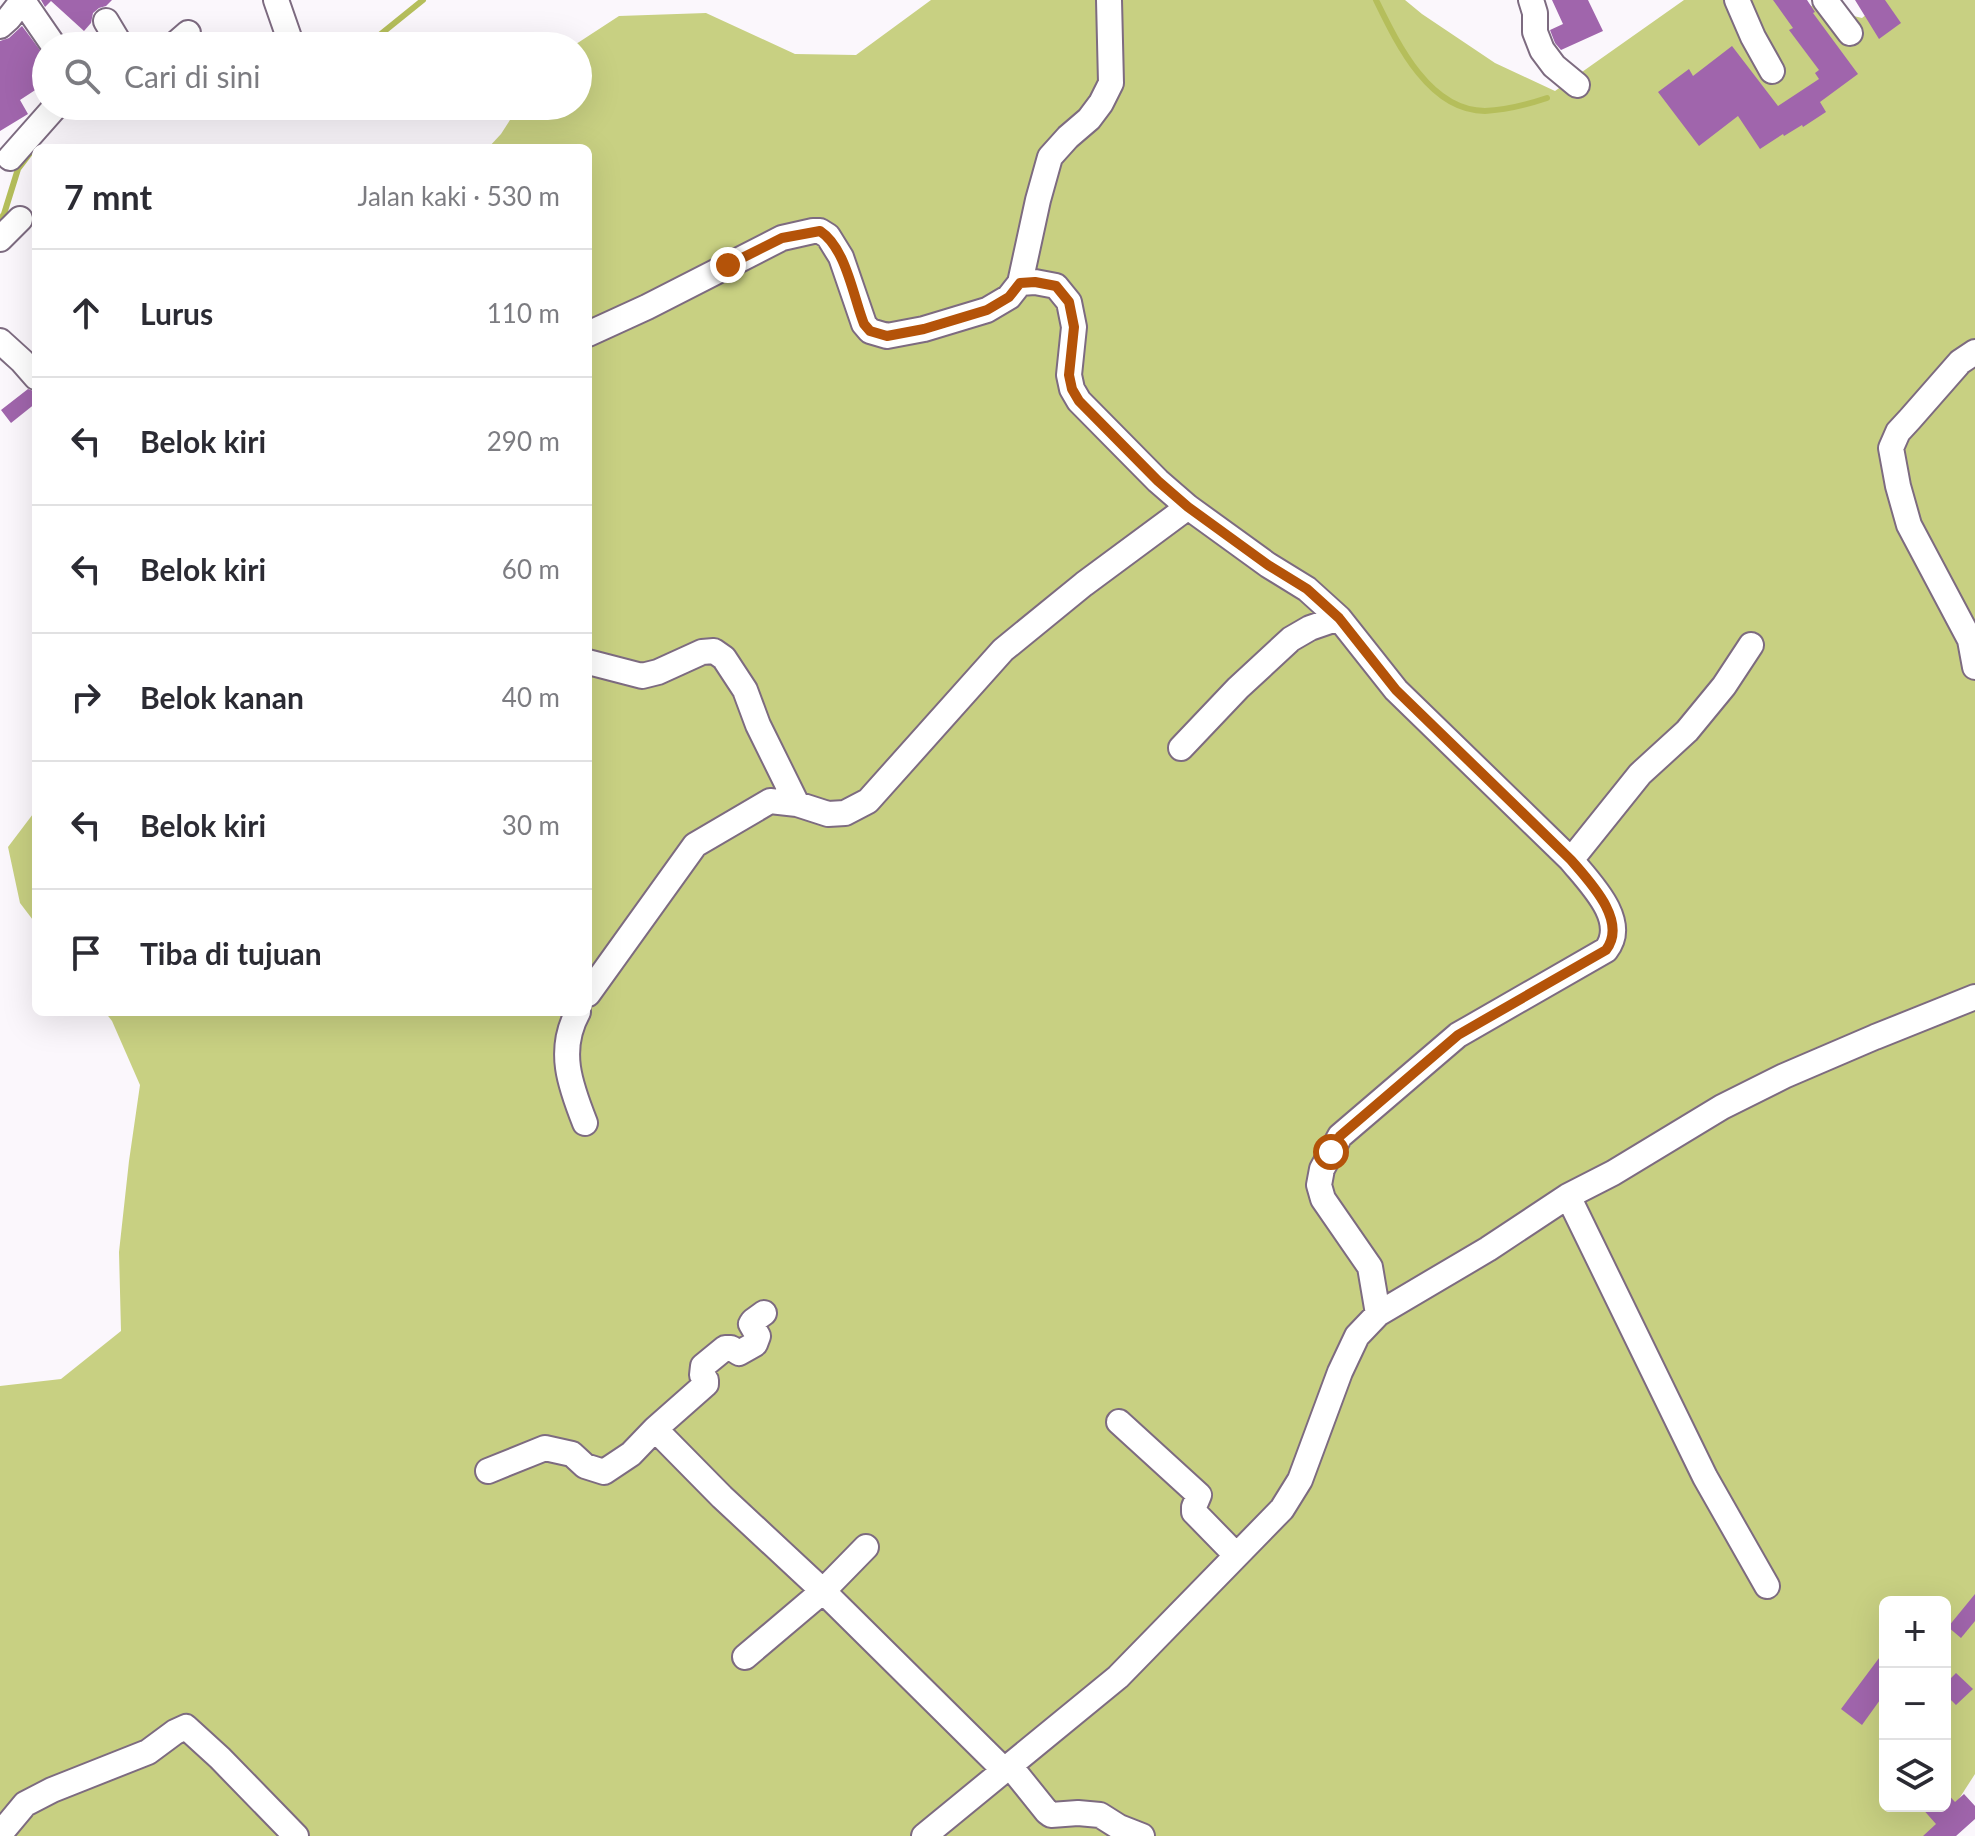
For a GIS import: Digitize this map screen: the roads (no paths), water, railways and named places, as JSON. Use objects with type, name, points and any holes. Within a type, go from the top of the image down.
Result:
[{"type":"street","points":[[0,26],[23,0],[45,32]]},
{"type":"street","points":[[276,0],[287,32]]},
{"type":"street","points":[[592,332],[782,238],[813,231],[828,236],[841,257],[864,324],[870,331],[887,336],[924,329],[987,310],[1009,297],[1020,283],[1050,157],[1089,119],[1111,83],[1109,0]]},
{"type":"street","points":[[1531,0],[1535,32],[1542,50],[1554,66],[1577,85]]},
{"type":"street","points":[[1737,0],[1772,71]]},
{"type":"street","points":[[1825,0],[1850,33]]},
{"type":"street","points":[[106,21],[113,32]]},
{"type":"street","points":[[10,158],[44,120]]},
{"type":"street","points":[[0,239],[20,219]]},
{"type":"street","points":[[1020,283],[1056,286],[1069,302],[1074,327],[1069,375],[1079,401],[1188,507],[1307,589],[1339,618],[1396,690],[1571,860],[1593,886],[1610,916],[1613,941],[1606,950],[1458,1035],[1340,1136],[1322,1169],[1319,1185],[1323,1199],[1370,1267],[1378,1314]]},
{"type":"street","points":[[0,341],[31,362]]},
{"type":"street","points":[[1975,352],[1960,362],[1904,425],[1891,448],[1909,525],[1972,638],[1975,667]]},
{"type":"street","points":[[592,988],[695,845],[770,801],[797,804],[828,814],[845,813],[868,801],[1003,650],[1084,584],[1188,507]]},
{"type":"street","points":[[1181,748],[1238,688],[1291,639],[1310,628],[1339,618]]},
{"type":"street","points":[[1571,860],[1640,774],[1687,731],[1724,686],[1751,645]]},
{"type":"street","points":[[592,663],[642,676],[702,652],[714,651],[724,658],[745,690],[758,725],[797,804]]},
{"type":"street","points":[[924,1836],[1118,1677],[1282,1509],[1300,1480],[1340,1372],[1357,1336],[1378,1314],[1488,1249],[1568,1196],[1613,1173],[1722,1107],[1784,1076],[1975,997]]},
{"type":"street","points":[[576,1016],[565,1053],[574,1095],[585,1123]]},
{"type":"street","points":[[1568,1196],[1705,1477],[1767,1586]]},
{"type":"street","points":[[488,1471],[545,1448],[572,1454],[585,1466],[604,1472],[631,1454],[706,1384],[701,1370],[703,1366],[725,1348],[739,1353],[755,1344],[758,1336],[751,1324],[764,1313]]},
{"type":"street","points":[[1119,1422],[1199,1495],[1194,1512],[1236,1555]]},
{"type":"street","points":[[655,1429],[722,1497],[1008,1768],[1047,1812],[1051,1815],[1100,1815],[1142,1836]]},
{"type":"street","points":[[745,1657],[823,1591],[866,1547]]},
{"type":"street","points":[[0,1834],[25,1804],[148,1752],[186,1727],[296,1836]]},
{"type":"waterway","points":[[383,32],[423,0]]},
{"type":"waterway","points":[[1376,0],[1417,72],[1447,100],[1465,108],[1485,111],[1547,98]]},
{"type":"waterway","points":[[0,220],[18,169],[32,151]]}]
